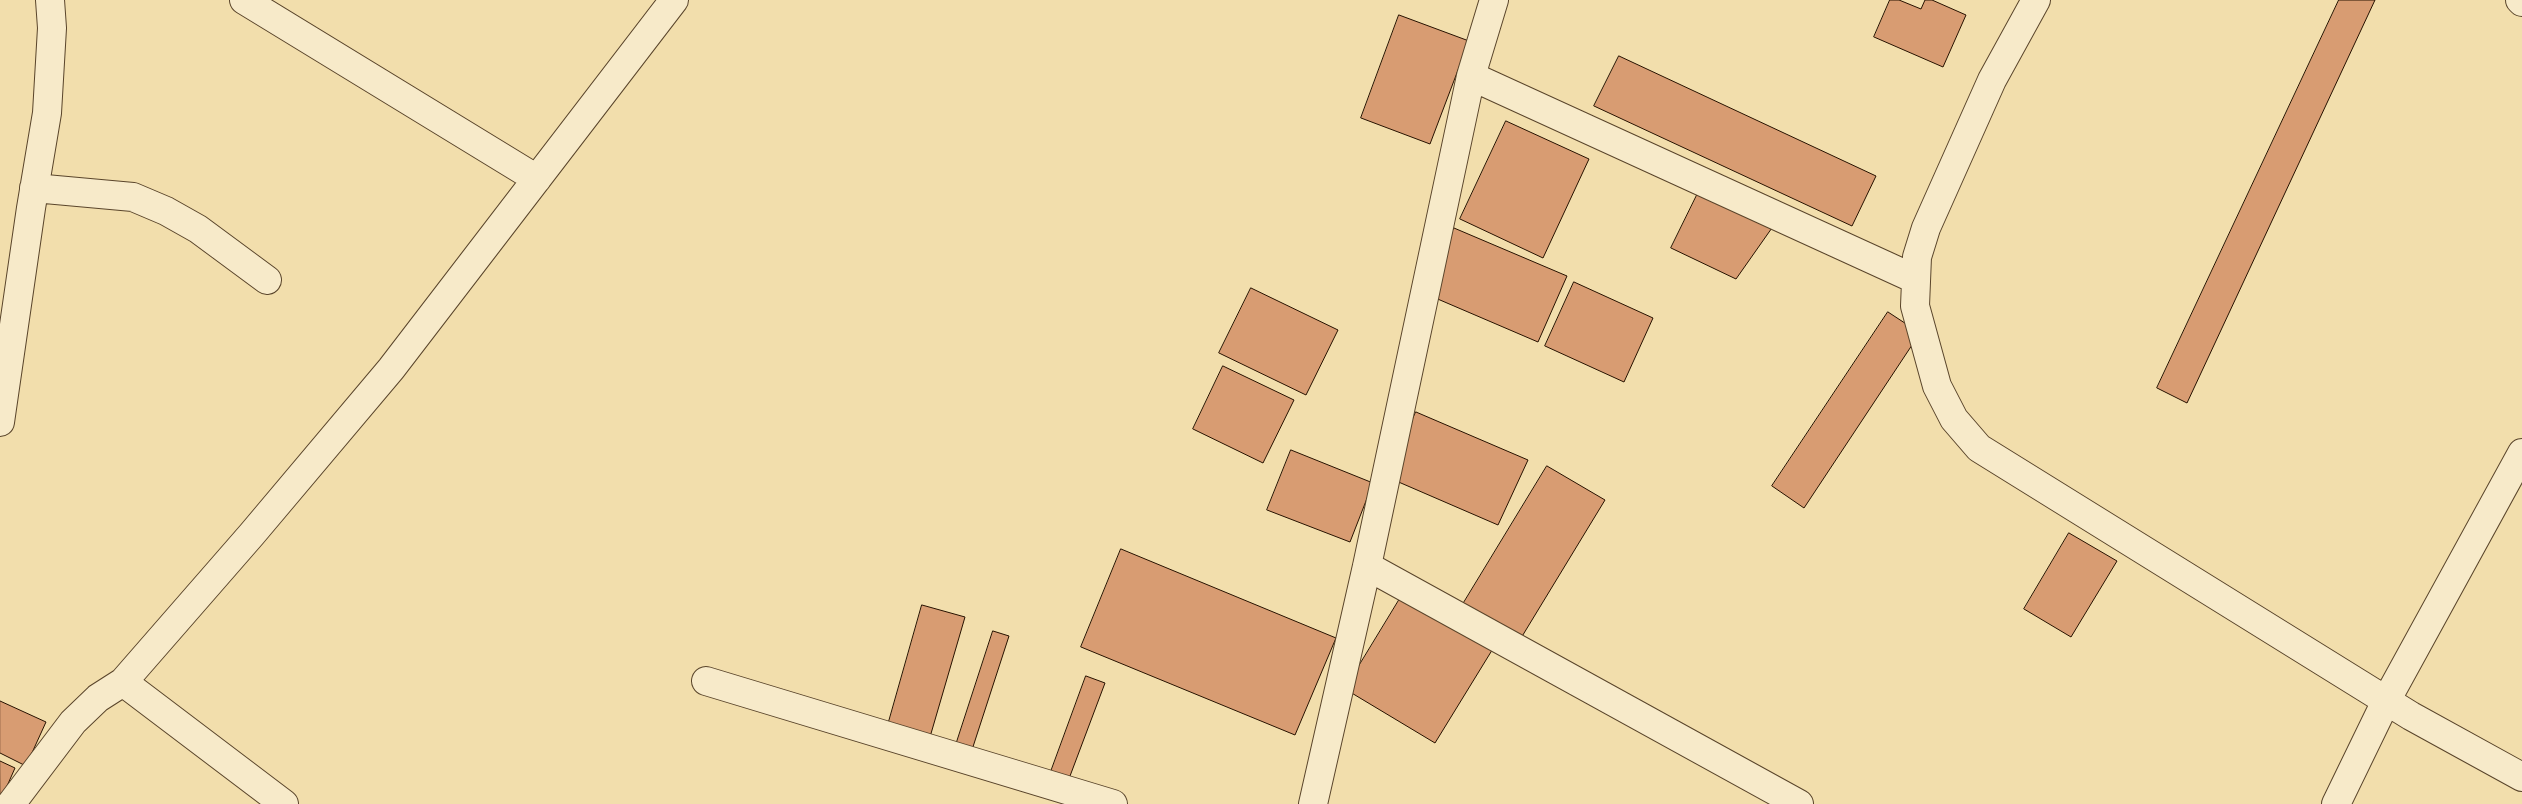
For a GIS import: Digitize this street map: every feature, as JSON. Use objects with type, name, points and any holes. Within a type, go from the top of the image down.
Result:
[{"type":"street","points":[[0,422],[34,188],[47,113],[52,28],[50,0]]},
{"type":"street","points":[[244,0],[537,179]]},
{"type":"street","points":[[11,804],[73,722],[98,698],[123,682],[252,534],[391,369],[674,0]]},
{"type":"street","points":[[1313,804],[1367,566],[1471,76],[1494,0]]},
{"type":"street","points":[[2036,0],[1992,80],[1926,228],[1917,257],[1915,280],[1916,306],[1938,386],[1954,419],[1979,448],[2386,701],[2522,777]]},
{"type":"street","points":[[1471,76],[1915,280]]},
{"type":"street","points":[[34,188],[133,197],[166,211],[198,229],[268,280]]},
{"type":"street","points":[[2336,804],[2386,701],[2522,452]]},
{"type":"street","points":[[1367,566],[1799,804]]},
{"type":"street","points":[[706,681],[1113,804]]},
{"type":"street","points":[[123,682],[284,804]]},
{"type":"building","points":[[1890,0],[1899,0],[1921,9],[1925,0],[1932,0],[1966,15],[1943,67],[1874,37]]},
{"type":"building","points":[[2339,0],[2375,0],[2187,403],[2157,388]]},
{"type":"building","points":[[1399,15],[1469,41],[1430,144],[1361,118]]},
{"type":"building","points":[[1619,56],[1876,176],[1852,226],[1594,106]]},
{"type":"building","points":[[1506,121],[1589,159],[1543,258],[1460,219]]},
{"type":"building","points":[[1700,189],[1774,225],[1736,279],[1671,248]]},
{"type":"building","points":[[1454,228],[1567,276],[1538,342],[1426,294]]},
{"type":"building","points":[[1574,282],[1653,318],[1624,382],[1545,346]]},
{"type":"building","points":[[1251,288],[1338,330],[1306,395],[1219,353]]},
{"type":"building","points":[[1888,312],[1920,333],[1804,508],[1772,486]]},
{"type":"building","points":[[1223,366],[1294,400],[1263,463],[1193,429]]},
{"type":"building","points":[[1416,412],[1528,460],[1498,525],[1387,477]]},
{"type":"building","points":[[1291,450],[1373,483],[1350,542],[1267,510]]},
{"type":"building","points":[[1547,466],[1605,500],[1518,643],[1460,609]]},
{"type":"building","points":[[2069,533],[2117,561],[2071,637],[2024,609]]},
{"type":"building","points":[[1121,549],[1336,638],[1295,735],[1081,647]]},
{"type":"building","points":[[1404,592],[1494,647],[1435,743],[1345,689]]},
{"type":"building","points":[[922,605],[965,617],[930,737],[888,725]]},
{"type":"building","points":[[993,631],[1009,636],[970,756],[954,751]]},
{"type":"building","points":[[1086,676],[1105,683],[1067,784],[1049,777]]},
{"type":"building","points":[[0,701],[46,722],[26,766],[0,753]]},
{"type":"building","points":[[0,761],[15,768],[0,802]]}]
